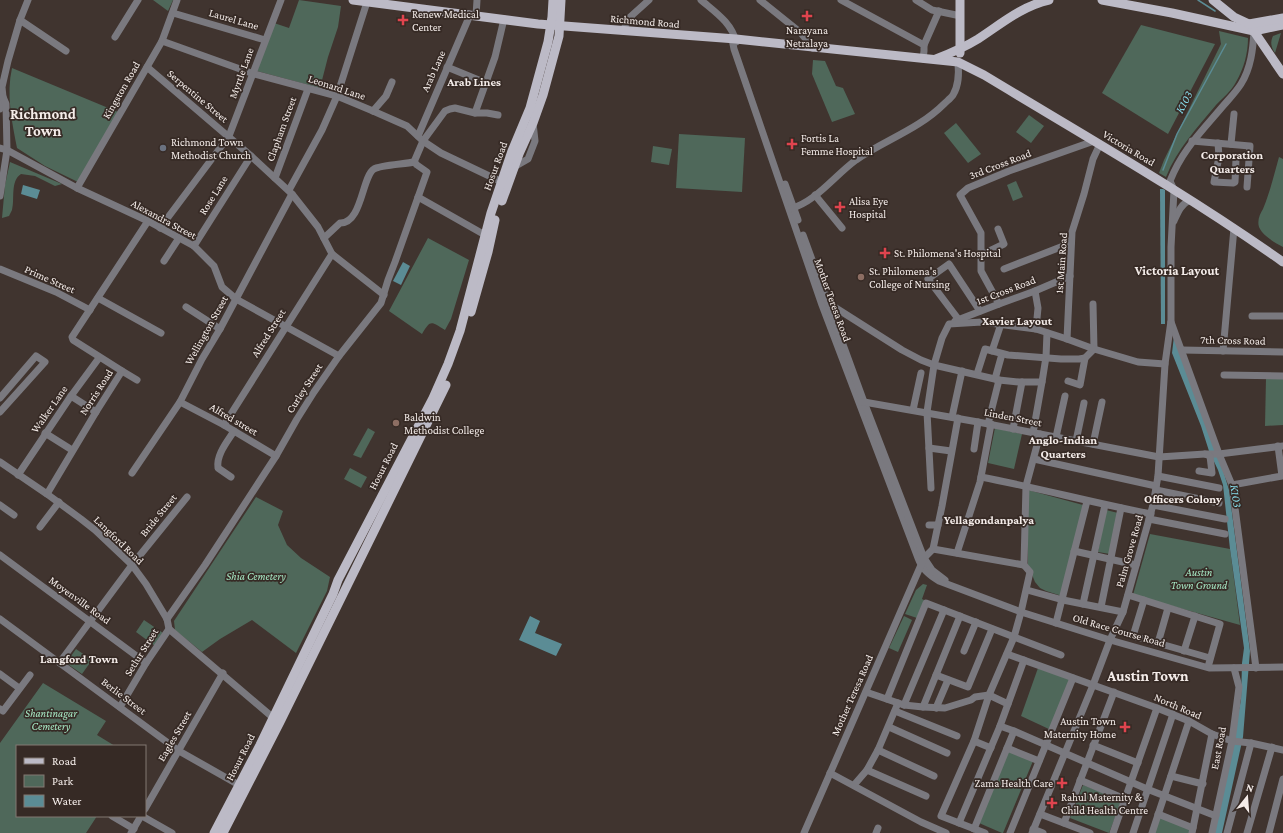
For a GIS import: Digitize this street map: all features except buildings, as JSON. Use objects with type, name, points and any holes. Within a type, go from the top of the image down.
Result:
[{"type":"main road","name":"Richmond Road","points":[[353,0],[367,2],[390,2],[538,24],[734,39],[958,62]]},
{"type":"main road","points":[[553,0],[552,17],[555,25]]},
{"type":"main road","points":[[555,25],[561,0]]},
{"type":"main road","points":[[956,0],[958,50]]},
{"type":"main road","points":[[958,62],[960,0]]},
{"type":"main road","points":[[934,60],[958,50],[1014,14],[1040,2],[1050,0]]},
{"type":"main road","points":[[1102,0],[1252,28],[1283,25]]},
{"type":"main road","points":[[1214,22],[1217,21],[1221,10],[1215,2]]},
{"type":"main road","points":[[1215,2],[1234,17],[1252,28],[1283,74]]},
{"type":"main road","points":[[1252,28],[1259,23],[1283,18]]},
{"type":"main road","points":[[538,24],[545,33],[548,42]]},
{"type":"main road","name":"Hosur Road","points":[[223,833],[276,720],[338,580],[433,398],[448,364],[460,331],[485,235],[501,182],[530,108],[548,42],[555,25]]},
{"type":"main road","name":"Hosur Road","points":[[214,833],[238,785],[276,720],[451,373],[463,338],[488,252],[496,217],[501,182],[514,167],[533,123],[551,66],[557,44],[555,25]]},
{"type":"main road","name":"Victoria Road","points":[[958,62],[984,75],[1170,186],[1283,262]]},
{"type":"street","points":[[0,196],[4,149],[2,87],[20,20],[28,0]]},
{"type":"street","points":[[115,37],[138,0]]},
{"type":"street","name":"Kingston Road","points":[[77,188],[162,42],[178,0]]},
{"type":"street","name":"Myrtle Lane","points":[[160,228],[229,136],[254,74],[265,40],[281,0]]},
{"type":"street","name":"Arab Lane","points":[[420,138],[422,125],[447,68],[473,15],[477,0]]},
{"type":"street","points":[[623,31],[629,18],[650,0]]},
{"type":"street","name":"Mother Teresa Road","points":[[701,0],[729,25],[792,209],[822,305],[924,558],[932,570],[954,586]]},
{"type":"street","points":[[841,0],[924,45]]},
{"type":"street","points":[[916,0],[932,10],[956,16]]},
{"type":"street","points":[[765,1],[801,34],[813,48]]},
{"type":"street","name":"Wellington Street","points":[[132,473],[180,402],[202,359],[236,299],[322,130],[337,96],[367,2]]},
{"type":"street","points":[[923,58],[924,45],[939,11]]},
{"type":"street","name":"Laurel Lane","points":[[174,13],[265,40]]},
{"type":"street","points":[[475,113],[495,57],[504,19]]},
{"type":"street","points":[[20,20],[66,51]]},
{"type":"street","points":[[1170,186],[1176,166],[1192,142],[1241,84],[1250,63],[1253,50],[1252,28]]},
{"type":"street","name":"Leonard Lane","points":[[162,42],[254,74],[337,96],[406,126],[441,153],[501,182]]},
{"type":"street","points":[[792,209],[815,196],[855,161],[870,151],[906,132],[936,111],[953,95],[958,82],[958,62]]},
{"type":"street","name":"Serpentine Street","points":[[147,67],[229,136],[291,192],[318,227],[332,254],[384,295]]},
{"type":"street","points":[[447,68],[486,83]]},
{"type":"street","points":[[373,111],[385,99],[392,82]]},
{"type":"street","name":"Clapham Street","points":[[275,178],[308,89]]},
{"type":"street","points":[[324,238],[340,223],[348,222],[359,206],[370,172],[376,168],[414,162],[420,138],[431,131],[445,111],[456,108],[475,113],[498,115]]},
{"type":"street","points":[[1231,144],[1234,114]]},
{"type":"street","points":[[422,125],[431,131]]},
{"type":"street","points":[[1192,142],[1250,146],[1248,188]]},
{"type":"street","name":"1st Main Road","points":[[1067,339],[1072,232],[1084,194],[1097,143]]},
{"type":"street","name":"3rd Cross Road","points":[[999,304],[981,271],[981,232],[960,195],[968,188],[1009,171],[1097,143]]},
{"type":"street","points":[[1218,144],[1219,157],[1214,182],[1235,182],[1236,159]]},
{"type":"street","name":"Alexandra Street","points":[[4,149],[77,188],[148,221],[194,246],[214,266],[222,287],[236,299],[339,356]]},
{"type":"street","name":"Rose Lane","points":[[194,246],[251,156]]},
{"type":"street","name":"Curley Street","points":[[167,619],[205,565],[276,456],[314,392],[339,356],[381,303],[427,172],[414,162]]},
{"type":"street","points":[[1235,178],[1248,179]]},
{"type":"street","name":"Palm Grove Road","points":[[1033,831],[1110,640],[1123,612],[1153,505],[1158,476],[1165,364],[1171,320],[1172,224],[1174,202],[1170,186]]},
{"type":"street","points":[[815,196],[842,228]]},
{"type":"street","points":[[418,197],[485,235]]},
{"type":"street","points":[[1172,224],[1180,207],[1185,202],[1190,200]]},
{"type":"street","name":"Mother Teresa Road","points":[[792,209],[828,303],[861,402],[921,565],[929,575],[939,581],[954,586]]},
{"type":"street","name":"Norris Road","points":[[47,494],[72,450],[122,371],[99,358],[72,339],[72,336],[148,221]]},
{"type":"street","points":[[1223,351],[1234,228]]},
{"type":"street","points":[[981,255],[1004,244],[998,229]]},
{"type":"street","points":[[164,261],[179,238]]},
{"type":"street","points":[[1004,269],[1071,243]]},
{"type":"street","name":"Alfred Street","points":[[224,425],[332,254]]},
{"type":"street","points":[[959,320],[928,279],[950,264],[980,311]]},
{"type":"street","name":"Prime Street","points":[[0,269],[56,292],[90,310]]},
{"type":"street","name":"1st Cross Road","points":[[949,324],[1070,276]]},
{"type":"street","points":[[1035,291],[1038,308],[1036,329]]},
{"type":"street","points":[[98,298],[161,333]]},
{"type":"street","points":[[828,303],[902,350],[934,365],[997,379],[1022,382],[1042,382]]},
{"type":"street","points":[[977,374],[985,349],[1008,355],[1061,359],[1084,358],[1094,349],[1093,304]]},
{"type":"street","points":[[186,307],[220,329]]},
{"type":"street","points":[[1252,316],[1283,316]]},
{"type":"street","points":[[1171,320],[1219,454],[1232,484],[1253,668]]},
{"type":"street","points":[[931,488],[927,412],[934,365],[942,338],[949,324],[982,322],[1036,329],[1138,362],[1165,364]]},
{"type":"street","points":[[992,351],[1001,324]]},
{"type":"street","points":[[1024,565],[1026,486],[1034,459],[1046,357],[1047,333]]},
{"type":"street","name":"7th Cross Road","points":[[1182,350],[1283,352]]},
{"type":"street","points":[[957,553],[981,477],[1002,354]]},
{"type":"street","points":[[0,398],[36,356],[45,362],[0,412]]},
{"type":"street","name":"Walker Lane","points":[[18,475],[45,433],[99,358]]},
{"type":"street","points":[[1068,381],[1080,385],[1084,358]]},
{"type":"street","points":[[122,371],[137,380]]},
{"type":"street","points":[[924,558],[933,549],[938,526],[951,451],[962,371]]},
{"type":"street","points":[[913,410],[921,373]]},
{"type":"street","points":[[1224,375],[1283,376]]},
{"type":"street","points":[[1013,429],[1022,382]]},
{"type":"street","points":[[71,396],[96,412]]},
{"type":"street","points":[[1056,437],[1065,396]]},
{"type":"street","name":"Alfred street","points":[[180,402],[224,425],[276,456]]},
{"type":"street","name":"Linden Street","points":[[861,402],[927,412],[1159,457],[1219,454]]},
{"type":"street","points":[[1093,444],[1102,402]]},
{"type":"street","points":[[1076,441],[1084,403]]},
{"type":"street","points":[[974,449],[978,422]]},
{"type":"street","points":[[231,477],[218,468],[217,462],[234,431]]},
{"type":"street","points":[[45,433],[72,450]]},
{"type":"street","points":[[1219,454],[1281,446],[1282,476],[1232,484]]},
{"type":"street","points":[[929,448],[951,451]]},
{"type":"street","points":[[1199,471],[1212,473],[1210,456],[1205,454]]},
{"type":"street","points":[[1034,459],[1219,503]]},
{"type":"street","name":"Langford Road","points":[[1,466],[18,475],[59,502],[95,530],[132,565],[146,584],[167,619],[169,629]]},
{"type":"street","points":[[1158,476],[1218,488]]},
{"type":"street","points":[[981,477],[1087,500],[1225,534]]},
{"type":"street","name":"Bride Street","points":[[60,662],[132,565],[187,497]]},
{"type":"street","points":[[1056,623],[1087,500]]},
{"type":"street","points":[[40,527],[59,502]]},
{"type":"street","points":[[0,505],[14,515]]},
{"type":"street","points":[[1083,604],[1105,505]]},
{"type":"street","points":[[1153,505],[1225,519]]},
{"type":"street","points":[[1101,607],[1121,508]]},
{"type":"street","points":[[929,525],[938,526]]},
{"type":"street","points":[[933,549],[1024,565],[1030,572],[1027,590],[1014,637],[989,695],[974,741],[941,816],[985,833]]},
{"type":"street","points":[[1074,551],[1136,565]]},
{"type":"street","name":"Moyenville Road","points":[[0,555],[146,663]]},
{"type":"street","name":"Mother Teresa Road","points":[[804,833],[924,558]]},
{"type":"street","name":"Old Race Course Road","points":[[954,586],[1021,612],[1110,640],[1208,667],[1283,667]]},
{"type":"street","points":[[1027,590],[1063,600],[1123,612]]},
{"type":"street","points":[[1128,596],[1220,624],[1208,667]]},
{"type":"street","points":[[1144,600],[1133,636],[1210,658]]},
{"type":"street","points":[[887,699],[926,603],[1061,655]]},
{"type":"street","points":[[1158,643],[1168,608]]},
{"type":"street","points":[[854,786],[867,770],[878,750],[944,610]]},
{"type":"street","points":[[923,707],[960,616]]},
{"type":"street","points":[[1184,651],[1195,616]]},
{"type":"street","name":"Berlie Street","points":[[0,619],[179,750],[238,785]]},
{"type":"street","points":[[964,651],[976,622]]},
{"type":"street","points":[[169,629],[197,654],[223,673],[276,720]]},
{"type":"street","name":"Setlur Street","points":[[120,707],[146,663],[169,629]]},
{"type":"street","points":[[936,675],[968,687],[992,629]]},
{"type":"street","name":"North Road","points":[[1007,654],[1173,714],[1212,734],[1232,741],[1251,743],[1283,750]]},
{"type":"street","points":[[959,823],[1000,726],[1024,660]]},
{"type":"street","name":"East Road","points":[[1212,833],[1232,741],[1239,687],[1238,668]]},
{"type":"street","name":"Eagles Street","points":[[146,807],[223,673]]},
{"type":"street","points":[[0,674],[19,688]]},
{"type":"street","points":[[0,709],[3,711],[30,675]]},
{"type":"street","points":[[1010,833],[1073,678]]},
{"type":"street","points":[[936,708],[948,680]]},
{"type":"street","points":[[866,692],[901,704],[923,707],[945,708],[971,700],[975,697],[989,695],[1008,704]]},
{"type":"street","points":[[1064,823],[1114,692]]},
{"type":"street","points":[[1114,833],[1157,708]]},
{"type":"street","points":[[896,711],[957,736]]},
{"type":"street","points":[[1133,833],[1173,714]]},
{"type":"street","points":[[1152,833],[1189,721]]},
{"type":"street","points":[[1000,726],[1147,789],[1216,816]]},
{"type":"street","points":[[888,728],[947,753]]},
{"type":"street","points":[[974,829],[1014,731]]},
{"type":"street","points":[[1158,814],[1193,831],[1212,734]]},
{"type":"street","points":[[974,741],[991,748]]},
{"type":"street","points":[[1227,833],[1251,743]]},
{"type":"street","points":[[1093,745],[1138,763]]},
{"type":"street","points":[[1247,833],[1272,747]]},
{"type":"street","points":[[1007,748],[1039,761]]},
{"type":"street","points":[[878,750],[934,776]]},
{"type":"street","points":[[867,770],[926,796]]},
{"type":"street","points":[[830,773],[921,822],[946,833]]},
{"type":"street","points":[[1171,776],[1202,784]]},
{"type":"street","points":[[1269,833],[1283,779]]},
{"type":"street","points":[[1080,780],[1125,799]]},
{"type":"street","points":[[1040,814],[1090,833]]},
{"type":"street","points":[[113,817],[132,831],[141,817]]},
{"type":"street","points":[[144,817],[172,833]]},
{"type":"street","points":[[1033,831],[1043,833]]},
{"type":"green space","points":[[153,0],[173,0],[168,11]]},
{"type":"green space","points":[[299,0],[341,6],[338,27],[320,88],[257,71],[274,23],[289,28]]},
{"type":"green space","points":[[1141,25],[1215,44],[1168,134],[1102,93]]},
{"type":"green space","points":[[1219,31],[1248,38],[1243,66],[1239,77],[1232,88],[1216,105],[1182,148],[1166,177],[1159,173],[1221,44]]},
{"type":"green space","points":[[1281,33],[1275,53],[1271,40],[1273,36]]},
{"type":"green space","points":[[813,60],[825,61],[836,86],[843,88],[855,114],[832,122],[812,74]]},
{"type":"green space","points":[[12,68],[118,112],[78,182],[45,166],[17,148],[10,98],[10,78]]},
{"type":"green space","points":[[1029,115],[1044,126],[1031,143],[1016,132]]},
{"type":"green space","points":[[956,123],[981,154],[968,163],[944,133]]},
{"type":"green space","points":[[679,134],[745,138],[742,192],[676,188]]},
{"type":"green space","points":[[653,146],[672,149],[669,165],[651,162]]},
{"type":"green space","points":[[1279,157],[1283,159],[1283,247],[1263,233],[1258,222],[1270,190]]},
{"type":"green space","points":[[10,162],[62,184],[55,186],[35,176],[21,174],[15,181],[12,210],[9,216],[2,218],[5,185]]},
{"type":"green space","points":[[1016,181],[1023,197],[1013,201],[1007,185]]},
{"type":"green space","points":[[428,238],[469,260],[451,319],[445,330],[432,323],[427,326],[422,334],[389,311]]},
{"type":"green space","points":[[1266,378],[1283,378],[1283,425],[1265,426]]},
{"type":"green space","points":[[368,428],[375,432],[361,458],[353,455]]},
{"type":"green space","points":[[995,428],[1022,434],[1014,469],[988,463]]},
{"type":"green space","points":[[350,468],[367,477],[361,488],[344,479]]},
{"type":"green space","points":[[1028,490],[1083,505],[1062,596],[1040,588],[1035,582],[1028,565]]},
{"type":"green space","name":"Shia Cemetery","points":[[256,497],[283,511],[278,525],[287,545],[301,558],[330,577],[327,591],[296,653],[252,620],[220,639],[202,652],[175,630],[174,621]]},
{"type":"green space","points":[[1106,510],[1118,513],[1110,554],[1098,552]]},
{"type":"green space","name":"Austin Town Ground","points":[[1150,534],[1230,549],[1240,625],[1133,595]]},
{"type":"green space","points":[[923,584],[927,585],[922,599],[924,600],[917,618],[905,614],[916,590]]},
{"type":"green space","points":[[904,616],[912,620],[898,652],[889,648]]},
{"type":"green space","points":[[144,620],[163,633],[155,646],[136,632]]},
{"type":"green space","points":[[76,649],[92,660],[82,674],[66,663]]},
{"type":"green space","points":[[1038,668],[1070,679],[1051,730],[1021,716]]},
{"type":"green space","name":"Shantinagar Cemetery","points":[[43,683],[106,721],[97,735],[113,745],[16,745],[16,817],[96,817],[86,833],[0,833],[0,743]]},
{"type":"green space","points":[[1008,751],[1033,761],[1002,833],[979,823]]},
{"type":"green space","points":[[1083,785],[1122,800],[1109,833],[1070,818]]},
{"type":"green space","points":[[1159,817],[1191,830],[1190,833],[1154,833]]},
{"type":"water","points":[[23,185],[40,190],[37,199],[21,194]]},
{"type":"water","points":[[1160,189],[1165,190],[1165,324],[1161,324]]},
{"type":"water","points":[[403,262],[410,266],[401,285],[393,281]]},
{"type":"water","points":[[1174,336],[1217,450],[1229,490],[1250,651],[1243,737],[1222,833],[1214,833],[1241,700],[1244,648],[1230,549],[1223,485],[1172,353]]},
{"type":"water","points":[[530,616],[540,621],[535,633],[562,644],[556,656],[519,640]]},
{"type":"waterway","name":"K103","points":[[1198,0],[1215,11]]},
{"type":"waterway","name":"K103","points":[[1163,170],[1177,134],[1226,44]]},
{"type":"place","name":"Narayana Netralaya","points":[[807,16]]},
{"type":"place","name":"Renew Medical Center","points":[[403,20]]},
{"type":"place","name":"Fortis La Femme Hospital","points":[[792,144]]},
{"type":"place","name":"Richmond Town Methodist Church","points":[[163,148]]},
{"type":"place","name":"Alisa Eye Hospital","points":[[840,207]]},
{"type":"place","name":"St. Philomena's Hospital","points":[[885,253]]},
{"type":"place","name":"St. Philomena's College of Nursing","points":[[861,277]]},
{"type":"place","name":"Baldwin Methodist College","points":[[396,423]]},
{"type":"place","name":"Austin Town Maternity Home","points":[[1125,727]]},
{"type":"place","name":"Zama Health Care","points":[[1062,783]]},
{"type":"place","name":"Rahul Maternity & Child Health Centre","points":[[1052,803]]},
{"type":"district","name":"Arab Lines","points":[[474,82]]},
{"type":"district","name":"Richmond Town","points":[[43,122]]},
{"type":"district","name":"Corporation Quarters","points":[[1232,162]]},
{"type":"district","name":"Victoria Layout","points":[[1177,270]]},
{"type":"district","name":"Xavier Layout","points":[[1017,321]]},
{"type":"district","name":"Anglo-Indian Quarters","points":[[1063,447]]},
{"type":"district","name":"Officers Colony","points":[[1183,499]]},
{"type":"district","name":"Yellagondanpalya","points":[[989,520]]},
{"type":"district","name":"Langford Town","points":[[79,659]]},
{"type":"district","name":"Austin Town","points":[[1148,676]]}]
